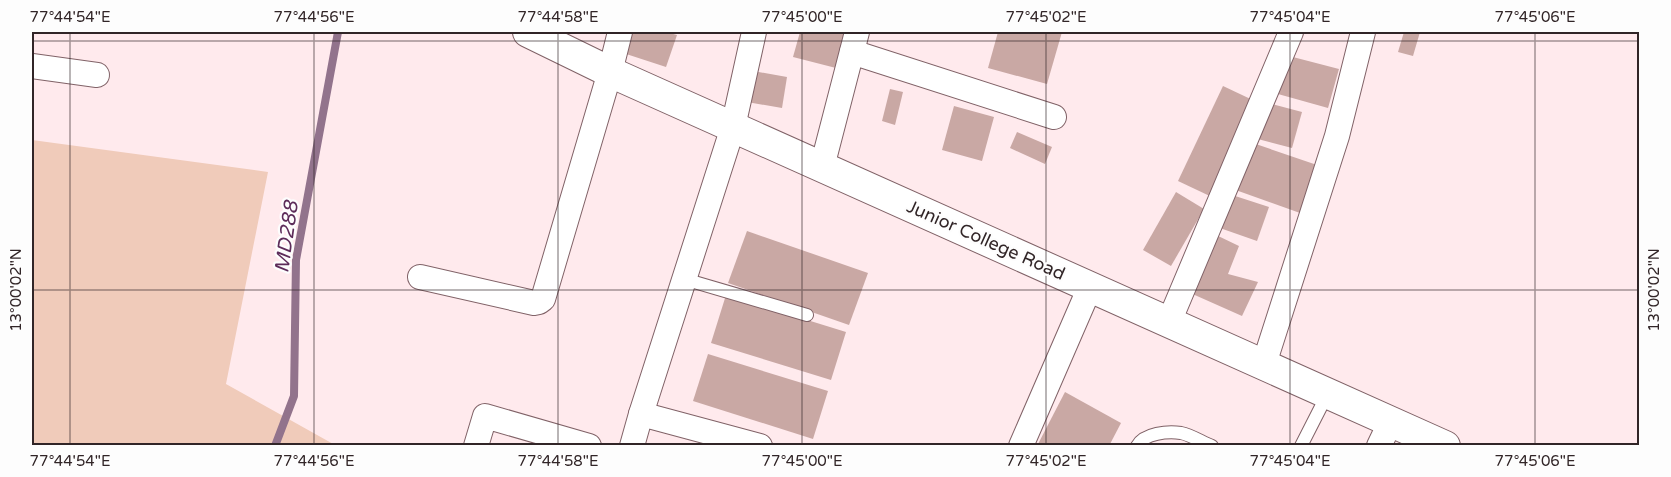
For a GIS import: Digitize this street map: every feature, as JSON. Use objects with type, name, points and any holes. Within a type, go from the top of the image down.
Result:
[{"type":"street","name":"Junior College Road","points":[[528,32],[610,72],[1328,393],[1385,438],[1445,446]]},
{"type":"street","points":[[420,277],[534,303],[543,299],[620,32]]},
{"type":"street","points":[[632,446],[640,414],[733,127],[754,32]]},
{"type":"street","points":[[1169,322],[1291,32]]},
{"type":"street","points":[[1264,364],[1337,136],[1363,32]]},
{"type":"street","points":[[822,167],[854,42],[1054,117]]},
{"type":"street","points":[[32,66],[98,75]]},
{"type":"street","points":[[1021,446],[1090,287]]},
{"type":"street","points":[[640,414],[760,446]]},
{"type":"street","points":[[476,446],[484,416],[589,446]]},
{"type":"lane","points":[[684,279],[807,315]]},
{"type":"lane","points":[[1301,446],[1328,393]]},
{"type":"lane","points":[[1137,446],[1139,441],[1157,434],[1181,433],[1212,446]]},
{"type":"shaded area","points":[[32,140],[268,172],[226,384],[335,445],[32,445]]},
{"type":"building","points":[[624,32],[666,32],[677,35],[666,67],[617,51]]},
{"type":"building","points":[[800,32],[845,32],[836,68],[793,57]]},
{"type":"building","points":[[998,32],[1062,32],[1047,84],[988,68]]},
{"type":"building","points":[[1404,32],[1420,32],[1413,56],[1398,52]]},
{"type":"building","points":[[1289,56],[1339,69],[1328,108],[1278,94]]},
{"type":"building","points":[[753,71],[787,77],[782,108],[747,102]]},
{"type":"building","points":[[1223,86],[1259,103],[1214,198],[1178,181]]},
{"type":"building","points":[[890,89],[903,92],[895,125],[882,121]]},
{"type":"building","points":[[1264,102],[1302,112],[1292,148],[1254,138]]},
{"type":"building","points":[[954,106],[994,117],[982,161],[942,150]]},
{"type":"building","points":[[1017,132],[1052,147],[1045,164],[1010,148]]},
{"type":"building","points":[[1247,141],[1317,165],[1300,213],[1230,188]]},
{"type":"building","points":[[1176,192],[1204,209],[1171,266],[1143,250]]},
{"type":"building","points":[[1229,194],[1269,207],[1257,241],[1217,227]]},
{"type":"building","points":[[747,231],[868,273],[849,325],[728,283]]},
{"type":"building","points":[[1214,234],[1239,246],[1228,274],[1258,282],[1242,316],[1188,292]]},
{"type":"building","points":[[726,295],[846,332],[831,380],[711,343]]},
{"type":"building","points":[[708,354],[828,391],[813,439],[693,401]]},
{"type":"building","points":[[1065,392],[1121,423],[1109,446],[1037,446]]},
{"type":"waterway","name":"MD288","points":[[275,446],[294,396],[296,260],[338,32]]}]
